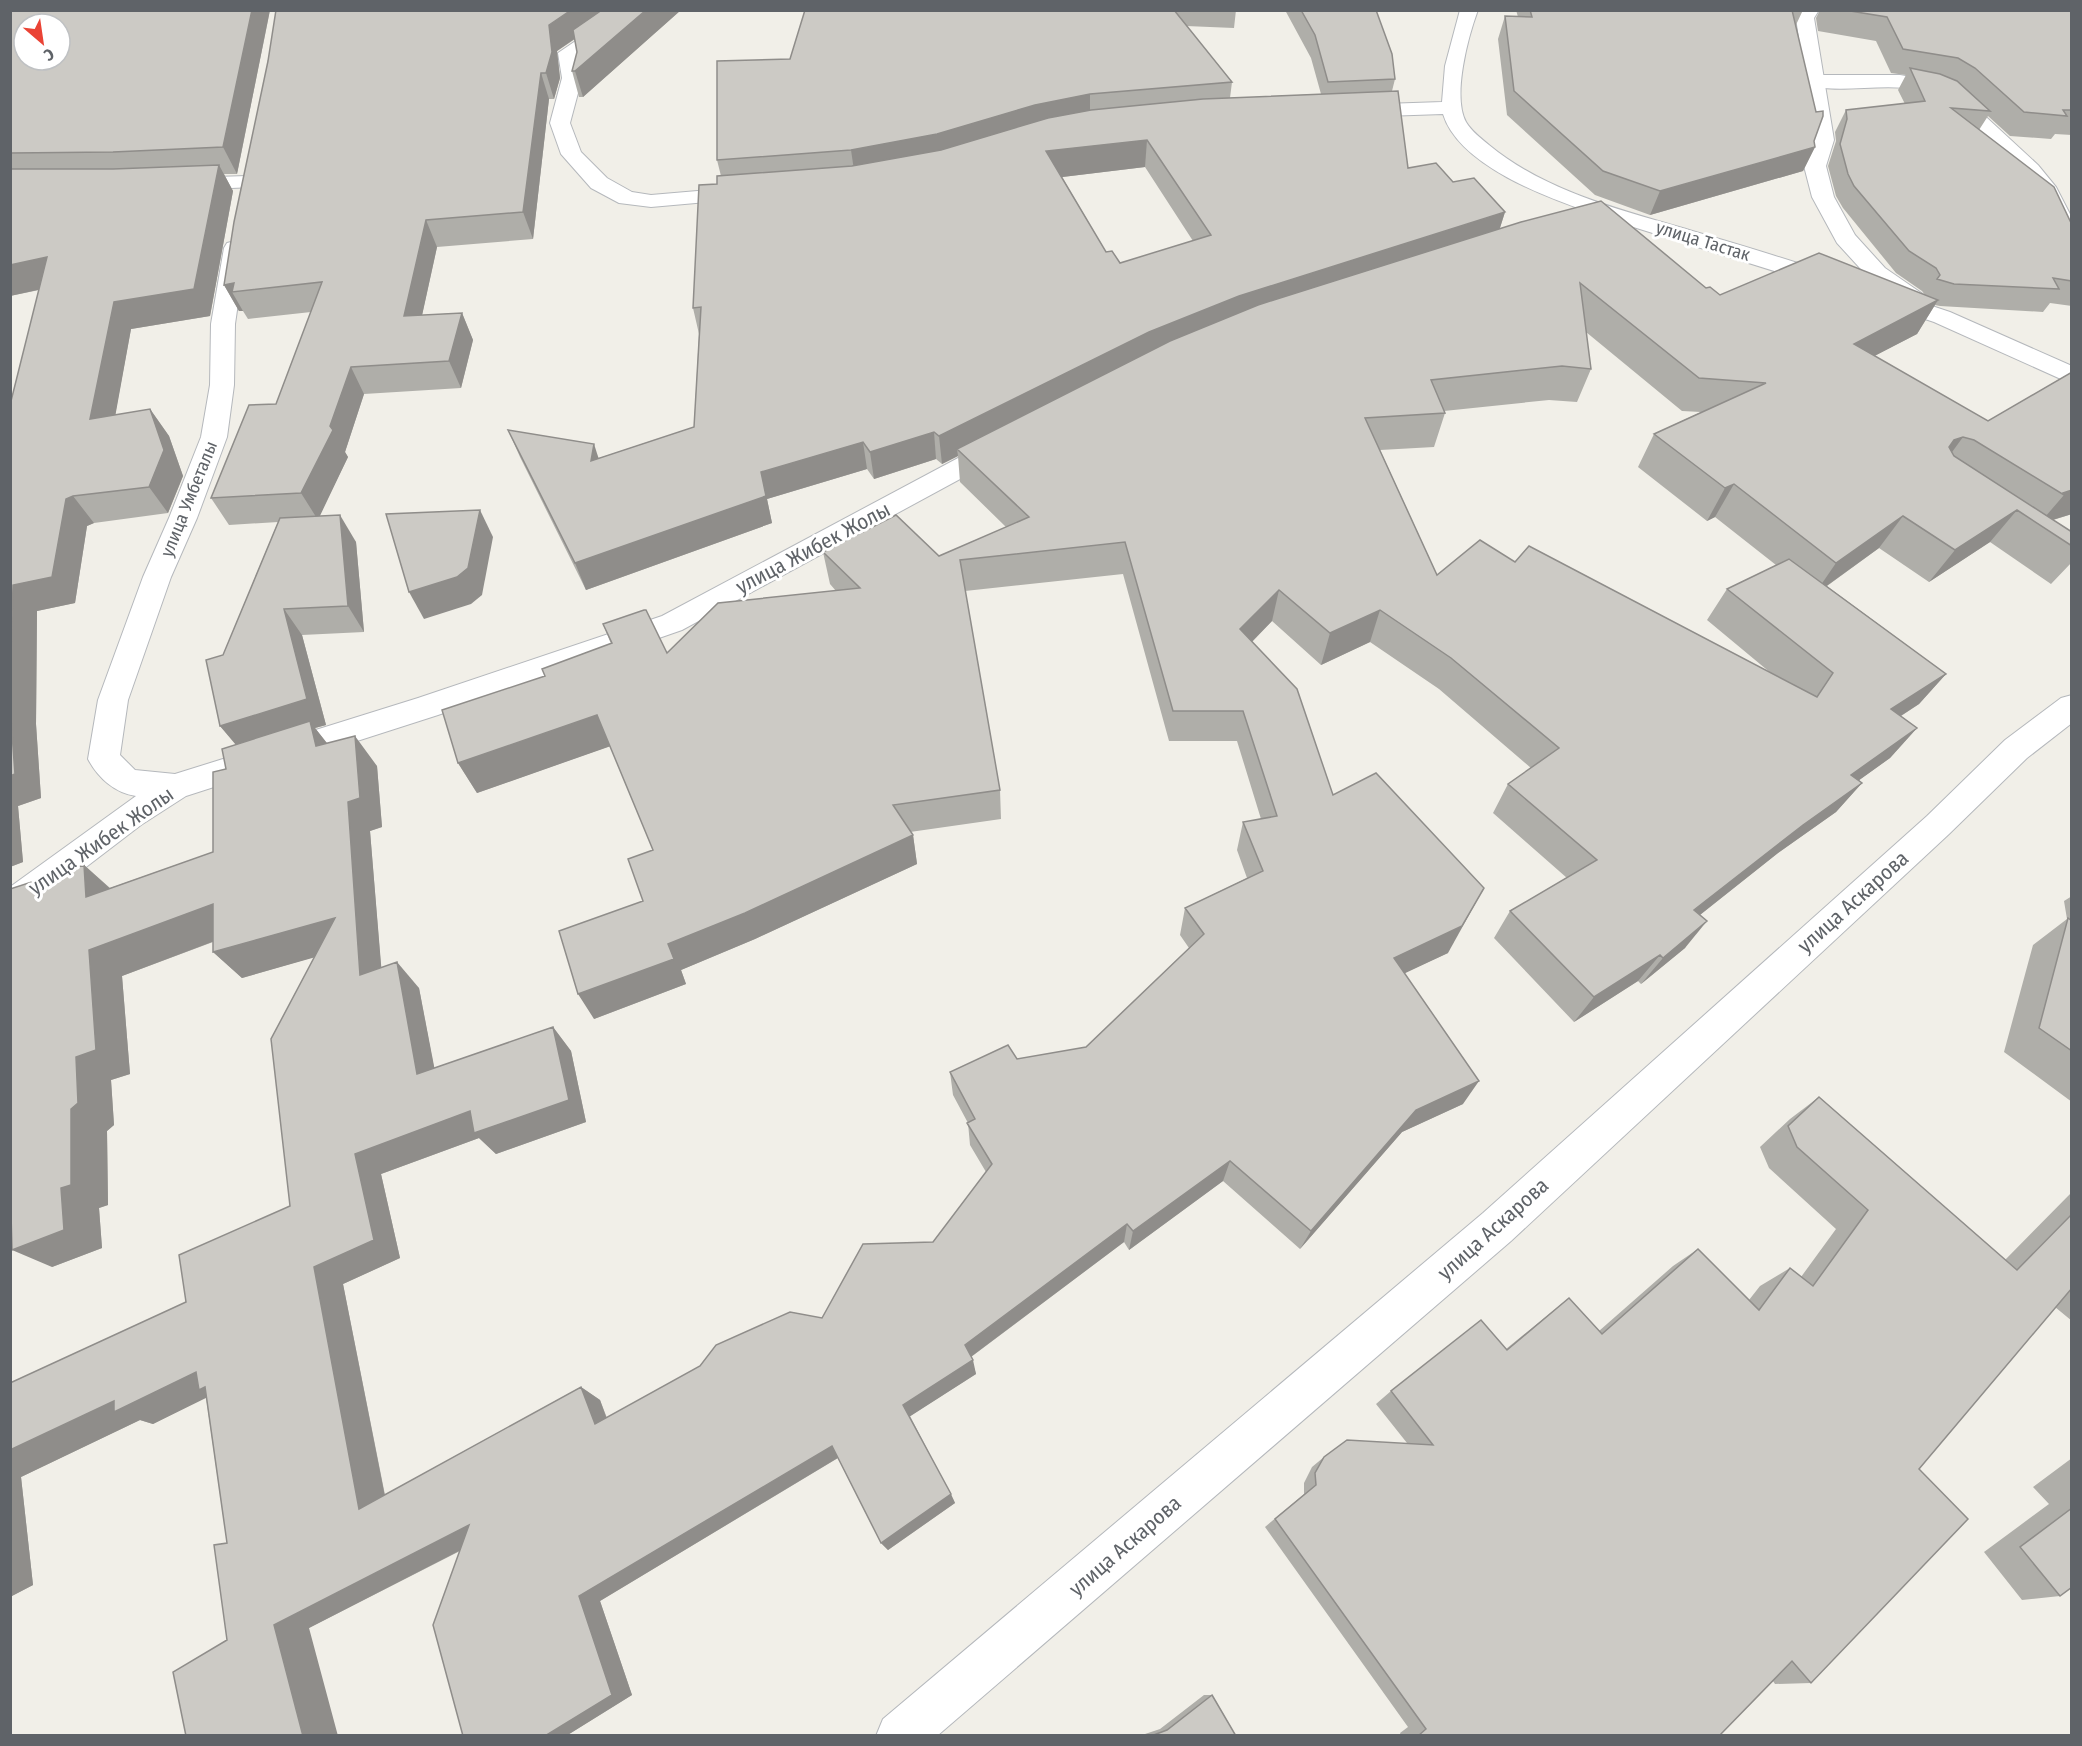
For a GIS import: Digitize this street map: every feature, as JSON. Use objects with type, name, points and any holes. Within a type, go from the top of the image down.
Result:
[{"type":"street","points":[[634,10],[568,53],[572,78],[560,123],[571,154],[599,183],[627,198],[651,201],[765,192]]},
{"type":"street","points":[[1337,112],[1452,108],[1453,81],[1469,10]]},
{"type":"street","points":[[1810,10],[1805,18],[1824,140],[1815,166],[1822,197],[1845,238],[1877,273],[1942,317]]},
{"type":"street","points":[[1813,81],[1900,81],[1937,87],[1953,97],[2031,169],[2048,192],[2072,241]]},
{"type":"street","name":"улица Тастак","points":[[1452,108],[1455,121],[1466,135],[1528,181],[1629,218],[1942,317],[2072,376]]},
{"type":"street","name":"улица Умбеталы","points":[[164,185],[245,193],[223,324],[222,386],[214,437],[183,518],[157,577],[113,700],[104,759],[127,782],[175,787]]},
{"type":"street","points":[[1551,233],[1584,222],[1629,218]]},
{"type":"street","name":"улица Жибек Жолы","points":[[10,906],[111,829],[175,787],[427,707],[672,623],[791,561],[1017,437]]},
{"type":"street","name":"улица Аскарова","points":[[900,1736],[1022,1635],[1488,1234],[1938,825],[2016,749],[2072,706]]},
{"type":"building","points":[[10,10],[252,10],[223,147],[113,152],[10,153]]},
{"type":"building","points":[[276,10],[571,10],[549,25],[552,52],[546,73],[541,73],[523,212],[426,220],[404,316],[462,313],[449,361],[351,367],[330,426],[333,430],[301,493],[211,498],[249,405],[276,404],[322,282],[232,292],[234,283],[224,285],[234,222],[268,61]]},
{"type":"building","points":[[602,10],[646,10],[575,71],[572,71],[577,52],[573,30]]},
{"type":"building","points":[[805,10],[1174,10],[1232,82],[1090,94],[1035,105],[937,134],[851,150],[717,160],[717,61],[790,59]]},
{"type":"building","points":[[1301,10],[1376,10],[1392,54],[1395,79],[1328,82],[1315,35]]},
{"type":"building","points":[[1530,10],[1792,10],[1816,112],[1823,111],[1814,141],[1815,147],[1660,191],[1603,171],[1514,91],[1505,16],[1532,17]]},
{"type":"building","points":[[1844,10],[2072,10],[2072,110],[2063,110],[2067,116],[2024,112],[1975,68],[1958,58],[1903,49],[1887,17]]},
{"type":"building","points":[[1910,68],[1940,74],[1957,81],[1990,111],[1951,108],[2054,187],[2072,225],[2072,281],[2053,278],[2059,289],[1954,284],[1937,279],[1940,275],[1936,268],[1909,251],[1854,186],[1848,174],[1840,144],[1847,119],[1846,110],[1925,101]]},
{"type":"building","points":[[1398,91],[1408,168],[1436,163],[1453,182],[1474,178],[1505,212],[1239,296],[1149,332],[939,436],[934,432],[870,452],[863,442],[761,472],[766,496],[575,563],[508,430],[594,444],[591,461],[694,427],[701,307],[693,308],[699,185],[717,184],[717,176],[852,166],[941,150],[1048,118],[1091,110],[1203,99]],"holes":[[[1147,140],[1211,235],[1120,263],[1112,251],[1106,252],[1046,151]]]},
{"type":"building","points":[[219,165],[194,289],[114,302],[90,419],[150,409],[164,450],[149,487],[73,496],[66,499],[52,577],[13,585],[10,683],[10,405],[47,257],[10,265],[10,169],[113,169]]},
{"type":"building","points":[[1601,201],[1706,288],[1710,287],[1720,295],[1819,253],[1938,300],[1854,344],[1988,421],[2072,372],[2072,490],[2063,493],[2064,495],[1974,440],[1963,437],[1954,440],[1949,447],[1954,456],[2072,532],[2072,546],[2017,510],[1955,550],[1903,516],[1836,563],[1734,484],[1725,488],[1654,434],[1766,383],[1699,378],[1580,283],[1591,369],[1562,366],[1431,380],[1445,413],[1365,418],[1437,575],[1480,540],[1515,562],[1529,546],[1817,697],[1833,673],[1727,589],[1789,559],[1946,674],[1891,709],[1917,728],[1851,775],[1862,783],[1803,825],[1694,910],[1707,921],[1663,958],[1660,955],[1594,997],[1510,911],[1597,860],[1508,784],[1559,748],[1451,658],[1380,610],[1330,633],[1279,590],[1240,629],[1297,689],[1333,795],[1376,773],[1484,888],[1462,926],[1394,958],[1479,1081],[1416,1110],[1311,1231],[1230,1161],[1133,1231],[1127,1224],[965,1345],[973,1360],[903,1405],[951,1494],[881,1543],[832,1446],[579,1596],[612,1695],[545,1736],[463,1736],[433,1625],[469,1525],[274,1625],[303,1736],[186,1736],[173,1672],[227,1640],[214,1545],[227,1543],[205,1387],[199,1390],[196,1372],[114,1412],[114,1401],[10,1450],[10,1383],[186,1302],[179,1255],[290,1206],[271,1039],[335,918],[213,952],[213,904],[89,950],[96,1050],[76,1057],[78,1103],[71,1109],[71,1185],[61,1188],[64,1230],[12,1250],[10,889],[84,865],[86,897],[213,852],[213,772],[226,769],[222,749],[310,721],[316,746],[355,736],[360,798],[348,802],[360,975],[397,962],[417,1074],[553,1027],[569,1100],[474,1133],[470,1111],[355,1154],[374,1240],[314,1267],[359,1509],[581,1387],[595,1424],[700,1366],[716,1345],[790,1312],[822,1318],[863,1244],[933,1242],[992,1164],[967,1123],[975,1119],[950,1072],[1008,1045],[1017,1059],[1086,1047],[1204,934],[1185,908],[1263,871],[1243,822],[1277,816],[1243,711],[1173,711],[1125,542],[960,560],[1000,790],[893,805],[913,835],[745,913],[668,944],[674,959],[578,994],[559,931],[643,901],[628,859],[653,850],[597,715],[458,763],[442,710],[545,676],[542,669],[612,643],[603,624],[644,610],[667,653],[718,603],[860,588],[823,552],[896,515],[939,556],[1029,517],[957,449],[1170,341],[1258,305],[1521,222]]},
{"type":"building","points":[[480,510],[468,568],[457,577],[409,592],[386,514]]},
{"type":"building","points":[[340,515],[348,606],[284,609],[307,699],[220,726],[206,660],[223,655],[280,518]]},
{"type":"building","points":[[10,706],[15,774],[10,776]]},
{"type":"building","points":[[2068,918],[2072,921],[2072,1051],[2039,1028]]},
{"type":"building","points":[[1819,1097],[2017,1270],[2072,1214],[2072,1288],[1919,1469],[1968,1519],[1811,1683],[1792,1661],[1719,1736],[1418,1736],[1426,1729],[1275,1519],[1316,1485],[1315,1473],[1324,1457],[1347,1440],[1433,1445],[1391,1391],[1481,1320],[1507,1350],[1569,1298],[1602,1334],[1698,1249],[1759,1310],[1790,1268],[1813,1286],[1868,1210],[1797,1147],[1788,1126]]},
{"type":"building","points":[[2072,1508],[2072,1587],[2060,1596],[2020,1547]]},
{"type":"building","points":[[1212,1695],[1236,1736],[1151,1736],[1167,1730]]}]
